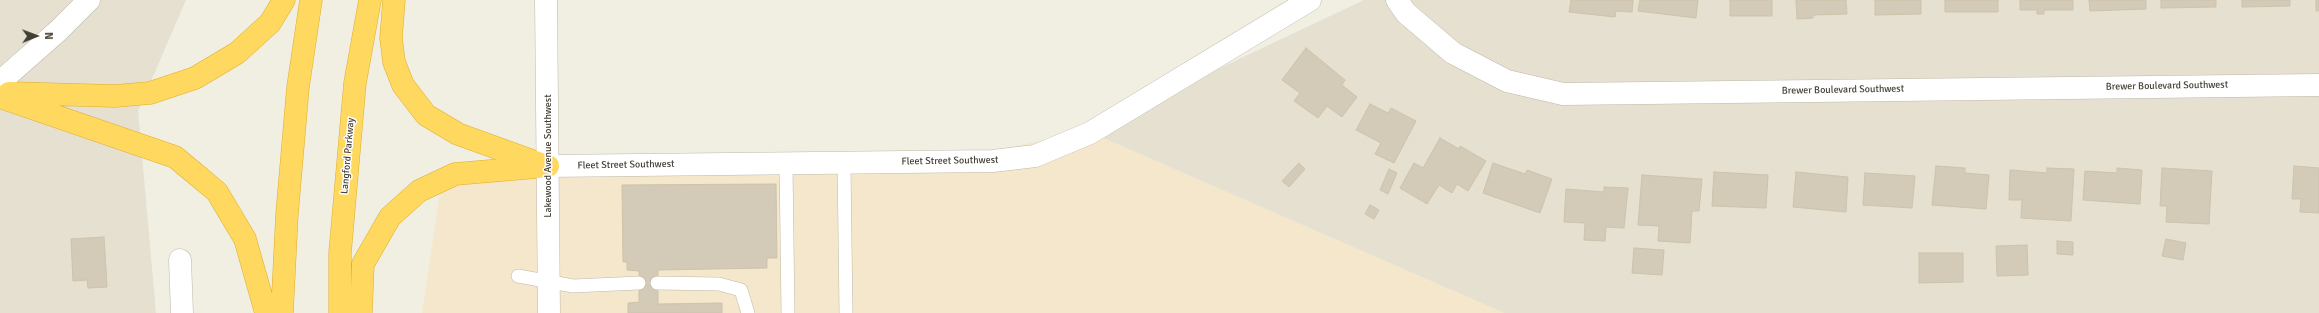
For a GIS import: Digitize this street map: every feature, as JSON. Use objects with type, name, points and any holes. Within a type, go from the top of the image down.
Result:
[{"type":"highway","points":[[0,92],[115,96],[150,93],[196,78],[237,53],[270,23],[284,0]]},
{"type":"highway","points":[[282,313],[287,214],[298,88],[311,0]]},
{"type":"highway","name":"Langford Parkway","points":[[340,313],[340,253],[355,83],[370,0]]},
{"type":"highway","points":[[394,0],[391,38],[394,62],[403,85],[426,115],[458,134],[548,166]]},
{"type":"highway","points":[[0,97],[175,157],[218,192],[245,239],[266,313]]},
{"type":"highway","points":[[361,313],[363,264],[390,217],[419,191],[455,174],[548,166]]},
{"type":"street","points":[[0,82],[59,30],[88,0]]},
{"type":"street","name":"Lakewood Avenue Southwest","points":[[546,0],[548,313]]},
{"type":"street","name":"Fleet Street Southwest","points":[[548,166],[993,161],[1035,156],[1090,133],[1310,0]]},
{"type":"street","name":"Brewer Boulevard Southwest","points":[[1397,0],[1406,13],[1452,53],[1507,80],[1563,94],[2319,85]]},
{"type":"street","points":[[180,260],[182,313]]},
{"type":"lane","points":[[844,163],[846,313]]},
{"type":"lane","points":[[786,164],[788,313]]},
{"type":"lane","points":[[518,276],[548,283],[573,286],[639,283]]},
{"type":"lane","points":[[657,283],[719,284],[741,290],[748,313]]},
{"type":"shaded area","points":[[0,0],[186,0],[138,111],[156,313],[0,313]]},
{"type":"shaded area","points":[[1364,0],[2319,0],[2319,313],[1504,313],[1087,131]]},
{"type":"shaded area","points":[[1087,131],[1504,313],[422,313],[443,172],[946,161]]},
{"type":"building","points":[[1571,0],[1633,0],[1632,12],[1616,11],[1615,17],[1569,12]]},
{"type":"building","points":[[1640,0],[1698,0],[1696,18],[1638,11]]},
{"type":"building","points":[[1730,0],[1772,0],[1772,16],[1730,16]]},
{"type":"building","points":[[1796,0],[1846,0],[1847,14],[1813,15],[1813,18],[1797,19]]},
{"type":"building","points":[[1875,0],[1921,0],[1921,14],[1875,15]]},
{"type":"building","points":[[1945,0],[1998,0],[1998,12],[1945,12]]},
{"type":"building","points":[[2020,0],[2073,0],[2073,10],[2044,10],[2044,14],[2037,14],[2037,10],[2020,10]]},
{"type":"building","points":[[2089,0],[2146,0],[2146,9],[2090,11]]},
{"type":"building","points":[[2161,0],[2216,0],[2216,7],[2161,8]]},
{"type":"building","points":[[2242,0],[2290,0],[2290,6],[2242,7]]},
{"type":"building","points":[[2316,0],[2319,0],[2319,11],[2316,11]]},
{"type":"building","points":[[1306,48],[1345,80],[1342,85],[1357,97],[1342,117],[1327,106],[1318,118],[1294,101],[1300,93],[1282,80]]},
{"type":"building","points":[[1370,104],[1388,113],[1391,108],[1416,121],[1394,163],[1375,154],[1381,143],[1356,130]]},
{"type":"building","points":[[1440,138],[1459,149],[1460,146],[1486,161],[1468,191],[1457,184],[1452,193],[1439,185],[1427,204],[1400,188],[1414,163],[1423,168]]},
{"type":"building","points":[[1299,163],[1305,169],[1289,187],[1282,181]]},
{"type":"building","points":[[1493,163],[1525,174],[1527,170],[1552,179],[1540,213],[1483,193]]},
{"type":"building","points":[[1936,166],[1965,168],[1965,173],[1989,175],[1986,209],[1932,205]]},
{"type":"building","points":[[2294,166],[2319,168],[2319,213],[2300,212],[2301,199],[2292,199]]},
{"type":"building","points":[[2047,168],[2074,169],[2071,221],[2021,218],[2022,200],[2009,200],[2010,170],[2047,173]]},
{"type":"building","points":[[2117,168],[2142,170],[2140,204],[2083,200],[2085,171],[2117,173]]},
{"type":"building","points":[[2162,168],[2212,171],[2209,224],[2166,222],[2167,206],[2160,206]]},
{"type":"building","points":[[1389,169],[1397,173],[1388,194],[1380,190]]},
{"type":"building","points":[[1714,172],[1768,175],[1766,208],[1712,206]]},
{"type":"building","points":[[1796,172],[1848,177],[1846,212],[1793,207]]},
{"type":"building","points":[[1865,173],[1915,176],[1912,208],[1863,205]]},
{"type":"building","points":[[1642,175],[1702,179],[1699,211],[1692,211],[1690,243],[1658,241],[1659,226],[1638,225]]},
{"type":"building","points":[[776,184],[777,258],[767,258],[767,268],[658,270],[658,304],[722,303],[722,313],[628,313],[628,303],[639,302],[639,271],[627,270],[627,262],[623,262],[622,185]]},
{"type":"building","points":[[1604,187],[1628,188],[1624,228],[1606,227],[1605,241],[1584,240],[1585,223],[1564,222],[1566,189],[1604,192]]},
{"type":"building","points":[[1370,205],[1379,210],[1374,219],[1365,214]]},
{"type":"building","points":[[104,237],[107,287],[88,288],[87,280],[73,281],[71,239]]},
{"type":"building","points":[[2166,239],[2186,243],[2183,260],[2162,256]]},
{"type":"building","points":[[2057,241],[2073,242],[2073,255],[2057,254]]},
{"type":"building","points":[[2027,245],[2028,275],[1997,276],[1996,246]]},
{"type":"building","points":[[1634,248],[1664,250],[1662,275],[1632,273]]},
{"type":"building","points":[[1919,253],[1963,253],[1963,282],[1919,283]]}]
